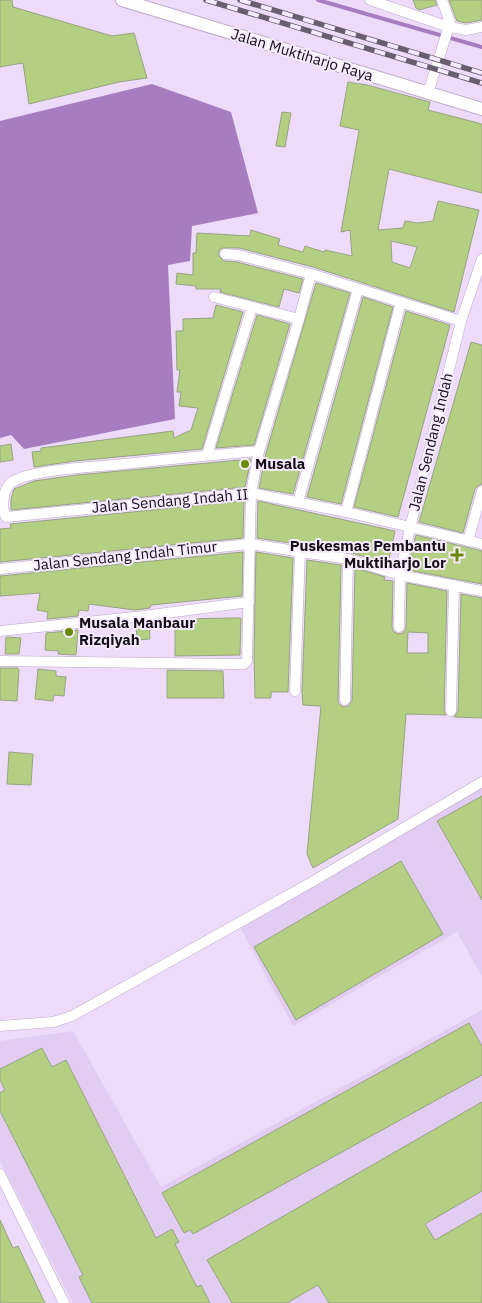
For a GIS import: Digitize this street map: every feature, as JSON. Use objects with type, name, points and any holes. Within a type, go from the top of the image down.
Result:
[{"type":"street","name":"Jalan Muktiharjo Raya","points":[[122,0],[482,109]]},
{"type":"street","points":[[370,0],[386,3],[448,31],[482,27]]},
{"type":"street","points":[[428,93],[450,22],[442,0]]},
{"type":"street","points":[[225,254],[238,255],[311,274],[462,321]]},
{"type":"street","name":"Jalan Sendang Indah","points":[[399,627],[400,575],[410,528],[462,321],[478,289],[482,259]]},
{"type":"street","points":[[0,661],[242,664],[247,661],[249,658],[251,493],[259,451],[311,274]]},
{"type":"street","points":[[298,502],[358,289]]},
{"type":"street","points":[[214,297],[299,319]]},
{"type":"street","points":[[346,512],[401,302]]},
{"type":"street","points":[[252,307],[207,455],[259,451]]},
{"type":"street","name":"Jalan Sendang Indah II","points":[[207,455],[64,469],[21,477],[12,481],[4,496],[3,510],[6,517],[251,493],[346,512],[482,544]]},
{"type":"street","points":[[468,541],[482,491]]},
{"type":"street","name":"Jalan Sendang Indah Timur","points":[[0,569],[250,544],[348,559],[400,575],[482,590]]},
{"type":"street","points":[[295,691],[300,551]]},
{"type":"street","points":[[345,700],[348,559]]},
{"type":"street","points":[[451,711],[454,585]]},
{"type":"street","points":[[0,631],[144,616],[249,602]]},
{"type":"street","points":[[0,1026],[53,1022],[72,1016],[301,888],[482,782]]},
{"type":"street","points":[[0,1174],[64,1303]]},
{"type":"shaded area","points":[[152,84],[231,112],[258,213],[192,226],[190,261],[168,265],[175,419],[24,449],[11,435],[0,438],[0,121]]},
{"type":"shaded area","points":[[482,788],[482,976],[457,932],[293,1026],[240,927]]},
{"type":"shaded area","points":[[482,1010],[482,1303],[73,1303],[0,1161],[0,1041],[73,1031],[161,1187]]},
{"type":"building","points":[[0,0],[12,0],[13,7],[112,36],[134,33],[147,78],[119,82],[29,104],[23,63],[0,67]]},
{"type":"building","points":[[413,0],[435,0],[437,5],[419,10],[416,8]]},
{"type":"building","points":[[449,0],[482,0],[482,20],[466,23],[457,21]]},
{"type":"building","points":[[348,82],[367,85],[430,102],[428,110],[482,124],[482,193],[389,169],[378,230],[403,228],[405,221],[418,223],[433,221],[438,201],[479,210],[454,312],[313,267],[239,248],[222,248],[219,251],[219,256],[224,261],[237,262],[303,279],[299,293],[284,289],[279,307],[220,292],[221,289],[196,289],[196,286],[176,284],[177,273],[193,275],[193,253],[196,253],[197,233],[250,236],[251,230],[280,239],[278,245],[303,252],[305,246],[324,252],[325,250],[352,256],[350,230],[341,232],[359,130],[340,126]],"holes":[[[391,241],[417,247],[410,268],[392,262]]]},
{"type":"building","points":[[282,112],[291,113],[285,147],[276,146]]},
{"type":"building","points":[[316,283],[350,293],[293,494],[259,488],[266,453]]},
{"type":"building","points":[[363,297],[393,307],[341,504],[307,497]]},
{"type":"building","points":[[216,305],[243,312],[202,449],[75,461],[34,467],[32,452],[41,451],[41,448],[173,431],[174,438],[191,430],[198,408],[179,406],[181,392],[177,392],[180,370],[177,370],[176,331],[183,331],[183,319],[213,318]]},
{"type":"building","points":[[406,311],[450,325],[398,517],[354,507]]},
{"type":"building","points":[[257,315],[290,324],[254,445],[216,448]]},
{"type":"building","points":[[471,342],[482,345],[482,484],[475,489],[463,533],[419,522]]},
{"type":"building","points":[[11,444],[13,460],[0,462],[0,446]]},
{"type":"building","points":[[251,459],[245,487],[11,510],[11,499],[14,489],[34,481],[77,475]]},
{"type":"building","points":[[244,501],[243,538],[0,562],[0,529],[11,528],[10,524]]},
{"type":"building","points":[[258,501],[395,531],[388,564],[349,552],[257,538]]},
{"type":"building","points":[[416,535],[482,551],[482,584],[408,570]]},
{"type":"building","points":[[243,552],[242,596],[151,605],[150,608],[135,610],[89,604],[88,611],[79,610],[78,616],[47,619],[48,612],[37,610],[40,593],[0,596],[0,576]]},
{"type":"building","points":[[256,552],[293,558],[288,692],[271,692],[271,698],[255,698]]},
{"type":"building","points":[[307,560],[341,565],[338,700],[339,704],[344,707],[349,706],[352,700],[355,568],[385,577],[384,580],[393,581],[392,627],[393,631],[398,634],[403,633],[406,628],[407,583],[447,591],[444,711],[446,715],[406,714],[398,819],[313,868],[307,854],[321,706],[303,705]],"holes":[[[408,632],[428,633],[428,653],[407,653]]]},
{"type":"building","points":[[461,594],[482,598],[482,718],[454,717],[458,711]]},
{"type":"building","points":[[241,618],[240,655],[175,656],[175,619]]},
{"type":"building","points":[[149,622],[150,639],[137,640],[136,624]]},
{"type":"building","points":[[78,630],[76,655],[58,654],[59,651],[45,650],[46,633]]},
{"type":"building","points":[[6,637],[21,638],[19,654],[5,654]]},
{"type":"building","points":[[0,668],[18,668],[17,701],[0,700]]},
{"type":"building","points":[[38,669],[56,671],[56,676],[66,677],[64,696],[54,695],[53,701],[35,699]]},
{"type":"building","points":[[167,670],[223,671],[224,698],[167,698]]},
{"type":"building","points":[[9,752],[33,754],[31,785],[7,784]]},
{"type":"building","points":[[482,796],[482,900],[437,821]]},
{"type":"building","points":[[401,861],[443,934],[296,1020],[254,947]]},
{"type":"building","points":[[469,1023],[482,1046],[482,1075],[193,1234],[190,1230],[184,1233],[162,1193]]},
{"type":"building","points":[[42,1048],[52,1067],[66,1060],[156,1238],[172,1229],[179,1242],[175,1244],[197,1287],[201,1285],[210,1303],[92,1303],[79,1277],[83,1275],[0,1111],[0,1093],[5,1090],[0,1080],[0,1069]]},
{"type":"building","points":[[482,1102],[482,1191],[425,1224],[435,1240],[482,1213],[482,1303],[329,1303],[318,1285],[287,1303],[232,1303],[207,1260]]},
{"type":"building","points":[[0,1220],[13,1248],[18,1246],[45,1303],[0,1303]]},
{"type":"waterway","points":[[318,0],[482,47]]},
{"type":"railway","points":[[206,0],[482,83]]},
{"type":"railway","points":[[240,0],[482,73]]},
{"type":"place","name":"Musala","points":[[245,464]]},
{"type":"place","name":"Puskesmas Pembantu Muktiharjo Lor","points":[[457,555]]},
{"type":"place","name":"Musala Manbaur Rizqiyah","points":[[69,632]]}]
